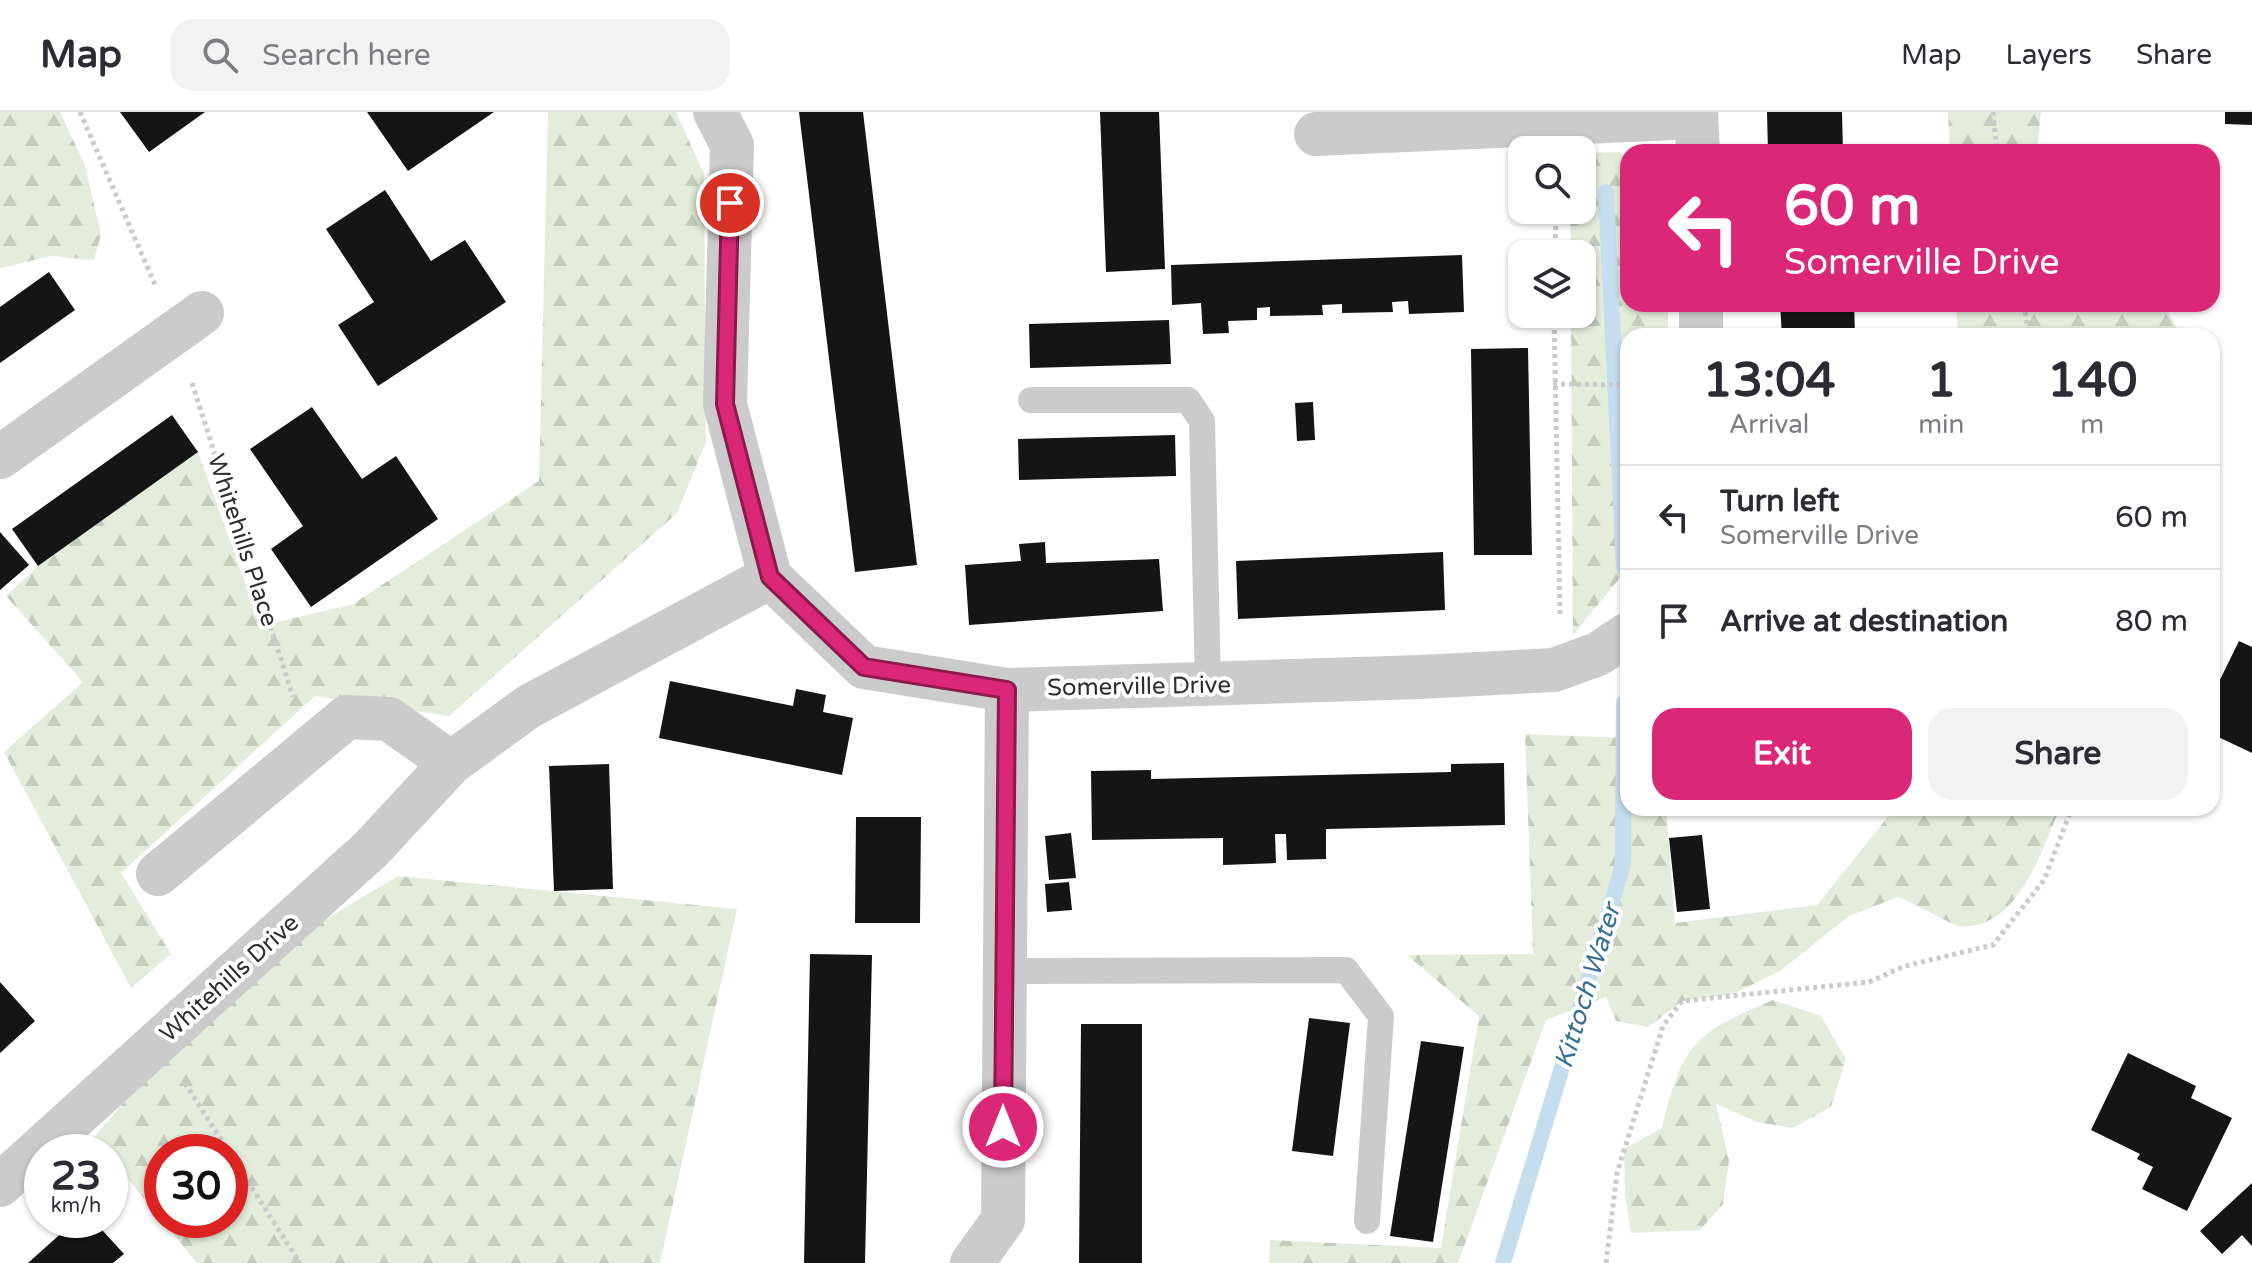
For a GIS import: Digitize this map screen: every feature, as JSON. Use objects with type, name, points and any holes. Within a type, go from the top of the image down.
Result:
[{"type":"street","points":[[715,112],[732,145],[725,404],[770,577]]},
{"type":"street","points":[[1316,134],[1697,127]]},
{"type":"street","points":[[0,457],[188,322]]},
{"type":"street","name":"Somerville Drive","points":[[770,577],[864,667],[1007,690],[1208,686],[1562,667],[1598,654],[1620,639]]},
{"type":"street","name":"Whitehills Drive","points":[[0,1185],[371,849],[451,763],[528,707],[770,577]]},
{"type":"street","points":[[972,1263],[1003,1220],[1007,690]]},
{"type":"street","points":[[158,874],[347,717],[389,719],[451,763]]},
{"type":"lane","points":[[1031,400],[1188,400],[1202,421],[1208,686]]},
{"type":"lane","points":[[1003,971],[1346,970],[1381,1016],[1367,1221]]},
{"type":"path","name":"Whitehills Place","points":[[80,112],[188,322],[310,748]]},
{"type":"path","points":[[1993,112],[1996,144]]},
{"type":"path","points":[[1554,328],[1562,667]]},
{"type":"path","points":[[1553,384],[1620,385]]},
{"type":"path","points":[[1606,1263],[1617,1173],[1663,1026],[1682,1001],[1869,982],[1905,966],[1993,945],[2044,880],[2069,816]]},
{"type":"path","points":[[158,1042],[218,1134]]},
{"type":"path","points":[[248,1181],[300,1263]]},
{"type":"green space","points":[[0,112],[60,112],[85,165],[101,235],[94,260],[51,256],[0,268]]},
{"type":"green space","points":[[548,112],[676,112],[704,174],[706,442],[677,513],[449,716],[315,696],[121,873],[171,954],[131,988],[4,752],[83,682],[6,596],[38,566],[198,452],[261,626],[353,604],[539,481]]},
{"type":"green space","points":[[1948,112],[2041,112],[2038,144],[1950,144]]},
{"type":"green space","points":[[1620,152],[1620,312],[1668,312],[1668,328],[1620,328],[1620,578],[1573,635],[1571,328],[1596,328],[1596,240],[1571,240],[1570,224],[1596,224],[1596,153]]},
{"type":"green space","points":[[1956,312],[2168,312],[2177,328],[1958,328]]},
{"type":"green space","points":[[1525,734],[1620,738],[1620,816],[1667,816],[1675,923],[1817,905],[1889,816],[2056,816],[2035,865],[2012,902],[1997,916],[1979,924],[1955,925],[1898,897],[1849,916],[1780,971],[1733,994],[1682,1001],[1648,1027],[1616,1021],[1606,997],[1546,1020],[1458,1263],[1269,1263],[1270,1240],[1441,1248],[1479,1016],[1407,955],[1533,954]]},
{"type":"green space","points":[[398,876],[737,909],[660,1263],[197,1263],[176,1238],[248,1238],[248,1134],[144,1134],[144,1198],[128,1179],[128,1134],[97,1134],[235,974]]},
{"type":"green space","points":[[1773,1000],[1821,1016],[1846,1059],[1831,1107],[1793,1128],[1757,1122],[1716,1104],[1729,1160],[1723,1204],[1700,1230],[1631,1233],[1625,1194],[1624,1149],[1662,1128],[1677,1077],[1695,1045],[1725,1022]]},
{"type":"building","points":[[120,112],[205,112],[149,152]]},
{"type":"building","points":[[367,112],[494,112],[408,171]]},
{"type":"building","points":[[799,112],[863,112],[917,565],[855,572]]},
{"type":"building","points":[[1100,112],[1159,112],[1165,269],[1106,272]]},
{"type":"building","points":[[1767,112],[1842,112],[1843,144],[1768,144]]},
{"type":"building","points":[[2225,112],[2252,112],[2252,125],[2225,124]]},
{"type":"building","points":[[385,190],[431,261],[465,240],[506,302],[378,386],[338,325],[374,302],[326,229]]},
{"type":"building","points":[[1462,255],[1464,312],[1409,314],[1408,301],[1392,302],[1393,312],[1342,313],[1342,304],[1322,305],[1323,315],[1270,316],[1270,307],[1257,308],[1257,320],[1228,321],[1229,333],[1203,334],[1201,303],[1172,305],[1171,265]]},
{"type":"building","points":[[49,272],[75,310],[0,363],[0,307]]},
{"type":"building","points":[[1780,312],[1854,312],[1855,328],[1782,328]]},
{"type":"building","points":[[1169,320],[1171,364],[1030,368],[1029,324]]},
{"type":"building","points":[[1528,348],[1532,555],[1474,555],[1471,349]]},
{"type":"building","points":[[1313,402],[1315,440],[1297,441],[1295,403]]},
{"type":"building","points":[[312,407],[362,479],[396,456],[438,519],[311,607],[271,549],[303,526],[250,449]]},
{"type":"building","points":[[172,415],[198,452],[38,566],[12,529]]},
{"type":"building","points":[[1175,435],[1176,476],[1019,480],[1018,439]]},
{"type":"building","points":[[0,532],[29,565],[0,590]]},
{"type":"building","points":[[1045,542],[1046,563],[1159,559],[1163,611],[969,625],[965,565],[1021,561],[1019,544]]},
{"type":"building","points":[[1443,552],[1445,610],[1238,619],[1236,561]]},
{"type":"building","points":[[2239,641],[2252,647],[2252,753],[2220,738],[2220,680]]},
{"type":"building","points":[[670,681],[793,706],[796,689],[826,695],[823,712],[853,718],[842,775],[659,738]]},
{"type":"building","points":[[1504,763],[1505,825],[1326,829],[1326,859],[1287,860],[1286,834],[1275,834],[1276,863],[1223,865],[1223,838],[1092,840],[1091,771],[1151,770],[1151,779],[1451,772],[1451,764]]},
{"type":"building","points":[[609,764],[613,889],[554,891],[549,766]]},
{"type":"building","points":[[856,817],[921,817],[920,923],[855,923]]},
{"type":"building","points":[[1071,833],[1076,878],[1049,880],[1045,836]]},
{"type":"building","points":[[1702,835],[1710,909],[1677,912],[1669,838]]},
{"type":"building","points":[[1069,882],[1072,910],[1047,912],[1045,884]]},
{"type":"building","points":[[810,954],[872,955],[865,1263],[804,1263]]},
{"type":"building","points":[[0,982],[35,1021],[0,1053]]},
{"type":"building","points":[[1309,1018],[1350,1023],[1333,1156],[1292,1151]]},
{"type":"building","points":[[1081,1024],[1142,1024],[1142,1263],[1079,1263]]},
{"type":"building","points":[[1421,1041],[1464,1047],[1433,1242],[1390,1236]]},
{"type":"building","points":[[2128,1053],[2196,1086],[2191,1098],[2232,1118],[2187,1211],[2142,1189],[2153,1167],[2137,1159],[2140,1154],[2091,1130]]},
{"type":"building","points":[[2252,1183],[2252,1246],[2242,1235],[2222,1254],[2200,1231]]},
{"type":"building","points":[[56,1238],[109,1238],[124,1254],[113,1263],[28,1263]]},
{"type":"waterway","name":"Kittoch Water","points":[[1606,192],[1620,483]]},
{"type":"waterway","name":"Kittoch Water","points":[[1503,1263],[1623,865],[1623,816]]},
{"type":"route","points":[[730,203],[725,404],[770,577],[864,667],[1007,690],[1003,1127]]}]
